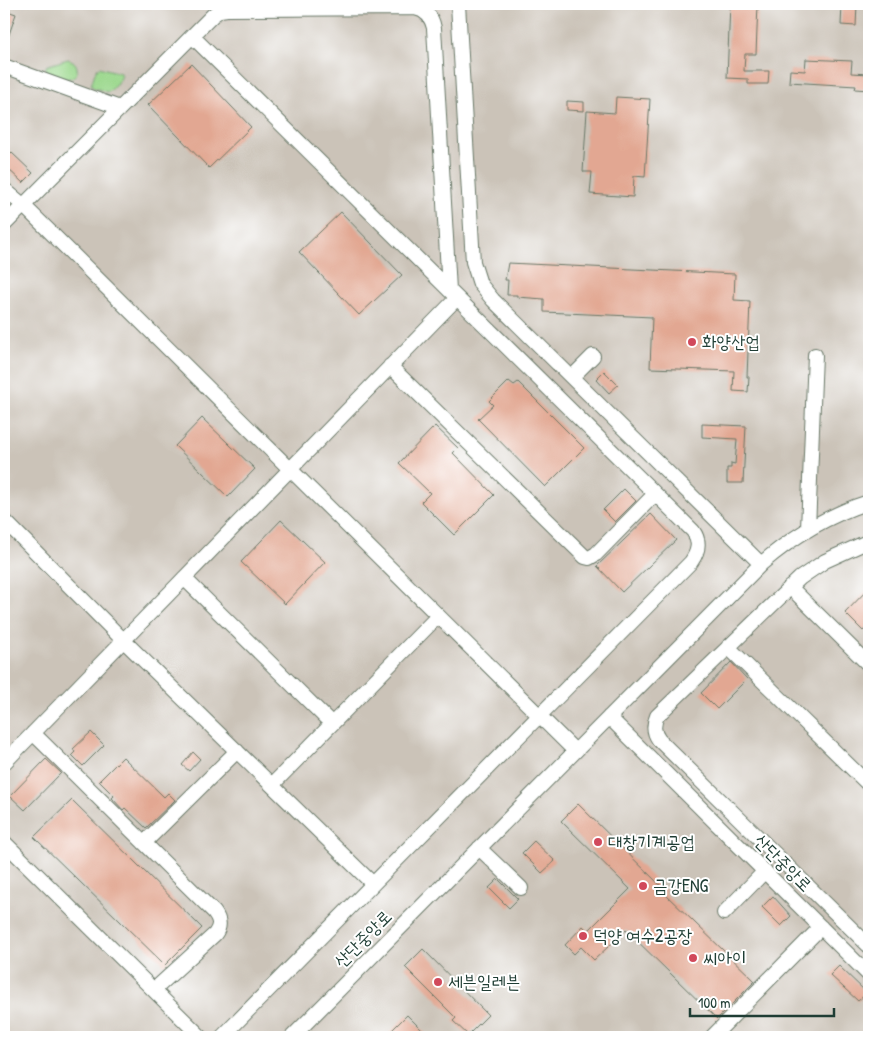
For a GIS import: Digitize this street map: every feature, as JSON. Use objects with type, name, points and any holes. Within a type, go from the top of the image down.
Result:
[{"type":"street","points":[[458,4],[475,270],[480,284],[761,564]]},
{"type":"street","points":[[4,225],[213,15],[224,9],[410,8],[420,9],[431,19],[434,28],[453,294],[390,366],[4,763]]},
{"type":"street","points":[[192,36],[655,494],[696,536],[698,543],[691,562],[222,1037]]},
{"type":"street","points":[[4,66],[120,108]]},
{"type":"street","points":[[4,189],[23,205],[575,751]]},
{"type":"street","points":[[808,529],[815,355]]},
{"type":"street","points":[[572,377],[593,356]]},
{"type":"street","points":[[390,366],[586,557],[589,558],[596,554],[655,494]]},
{"type":"street","name":"산단중앙로","points":[[292,1037],[761,564],[808,529],[840,513],[869,502]]},
{"type":"street","points":[[4,520],[123,640],[373,884]]},
{"type":"street","points":[[869,541],[825,561],[790,587],[657,716],[654,725],[655,734],[869,946]]},
{"type":"street","points":[[184,578],[332,724]]},
{"type":"street","points":[[790,587],[869,665]]},
{"type":"street","points":[[272,785],[438,616]]},
{"type":"street","points":[[728,647],[869,785]]},
{"type":"street","name":"산단중앙로","points":[[609,717],[869,975]]},
{"type":"street","points":[[33,733],[214,912],[220,922],[216,934],[154,990]]},
{"type":"street","points":[[144,843],[237,751]]},
{"type":"street","points":[[4,842],[201,1037]]},
{"type":"street","points":[[479,848],[521,888]]},
{"type":"street","points":[[724,913],[765,872]]},
{"type":"street","points":[[712,1037],[821,927]]},
{"type":"shaded area","points":[[4,4],[869,4],[869,1037],[4,1037]]},
{"type":"green space","points":[[68,59],[74,62],[76,66],[77,73],[74,76],[66,79],[46,72],[46,66]]},
{"type":"green space","points":[[99,67],[120,73],[122,76],[108,92],[94,88],[91,85],[96,70]]},
{"type":"building","points":[[730,4],[758,4],[756,54],[745,54],[744,71],[769,71],[768,84],[748,84],[748,79],[727,78]]},
{"type":"building","points":[[842,4],[857,4],[856,26],[841,25]]},
{"type":"building","points":[[4,10],[16,14],[5,46],[4,46]]},
{"type":"building","points":[[806,59],[852,61],[851,73],[869,74],[869,90],[855,89],[856,86],[789,82],[790,70],[805,71]]},
{"type":"building","points":[[191,64],[251,127],[209,168],[148,105]]},
{"type":"building","points":[[616,97],[650,99],[645,177],[634,176],[633,197],[590,194],[592,172],[583,172],[587,111],[615,113]]},
{"type":"building","points":[[567,101],[584,102],[584,111],[567,110]]},
{"type":"building","points":[[11,152],[33,173],[23,183],[4,165],[4,160]]},
{"type":"building","points":[[341,212],[402,275],[359,315],[299,252]]},
{"type":"building","name":"화양산업","points":[[508,263],[735,274],[734,300],[750,301],[748,392],[733,391],[734,371],[650,368],[652,317],[544,312],[544,299],[507,295],[508,280],[505,280]]},
{"type":"building","points":[[604,371],[618,385],[609,393],[596,379]]},
{"type":"building","points":[[509,381],[514,385],[518,382],[584,448],[545,487],[478,419],[493,405],[489,401]]},
{"type":"building","points":[[202,418],[255,469],[228,497],[175,446]]},
{"type":"building","points":[[702,424],[746,426],[743,483],[727,483],[727,468],[731,468],[731,463],[735,464],[737,439],[702,437]]},
{"type":"building","points":[[435,426],[458,448],[453,453],[494,495],[454,535],[421,502],[430,493],[399,463]]},
{"type":"building","points":[[624,489],[636,501],[615,522],[603,510]]},
{"type":"building","points":[[651,514],[676,540],[622,592],[597,566]]},
{"type":"building","points":[[281,520],[325,562],[285,604],[241,562]]},
{"type":"building","points":[[869,588],[869,625],[863,631],[845,613]]},
{"type":"building","points":[[731,662],[747,679],[717,709],[701,693]]},
{"type":"building","points":[[91,732],[104,745],[83,766],[72,755],[75,752],[73,749]]},
{"type":"building","points":[[193,752],[200,759],[189,771],[182,765]]},
{"type":"building","points":[[123,757],[164,797],[168,793],[175,800],[146,828],[125,808],[123,810],[112,798],[114,796],[99,781]]},
{"type":"building","points":[[46,759],[61,773],[25,810],[10,796]]},
{"type":"building","points":[[72,800],[202,928],[165,965],[34,837]]},
{"type":"building","points":[[578,804],[666,891],[664,893],[755,981],[717,1019],[626,930],[594,960],[581,947],[574,954],[565,945],[583,926],[588,931],[630,889],[561,821]]},
{"type":"building","points":[[534,841],[555,861],[542,873],[522,853]]},
{"type":"building","points":[[498,879],[518,899],[509,908],[489,888]]},
{"type":"building","points":[[773,896],[791,916],[781,926],[762,907]]},
{"type":"building","points":[[423,949],[488,1015],[468,1035],[453,1021],[456,1018],[405,967]]},
{"type":"building","points":[[839,966],[867,993],[858,1001],[830,975]]},
{"type":"building","points":[[407,1015],[429,1037],[393,1037],[389,1033]]},
{"type":"place","name":"화양산업","points":[[692,342]]},
{"type":"place","name":"대창기계공업","points":[[598,842]]},
{"type":"place","name":"금강ENG","points":[[643,886]]},
{"type":"place","name":"덕양 여수2공장","points":[[583,936]]},
{"type":"place","name":"씨아이","points":[[693,958]]},
{"type":"place","name":"세븐일레븐","points":[[438,982]]}]
